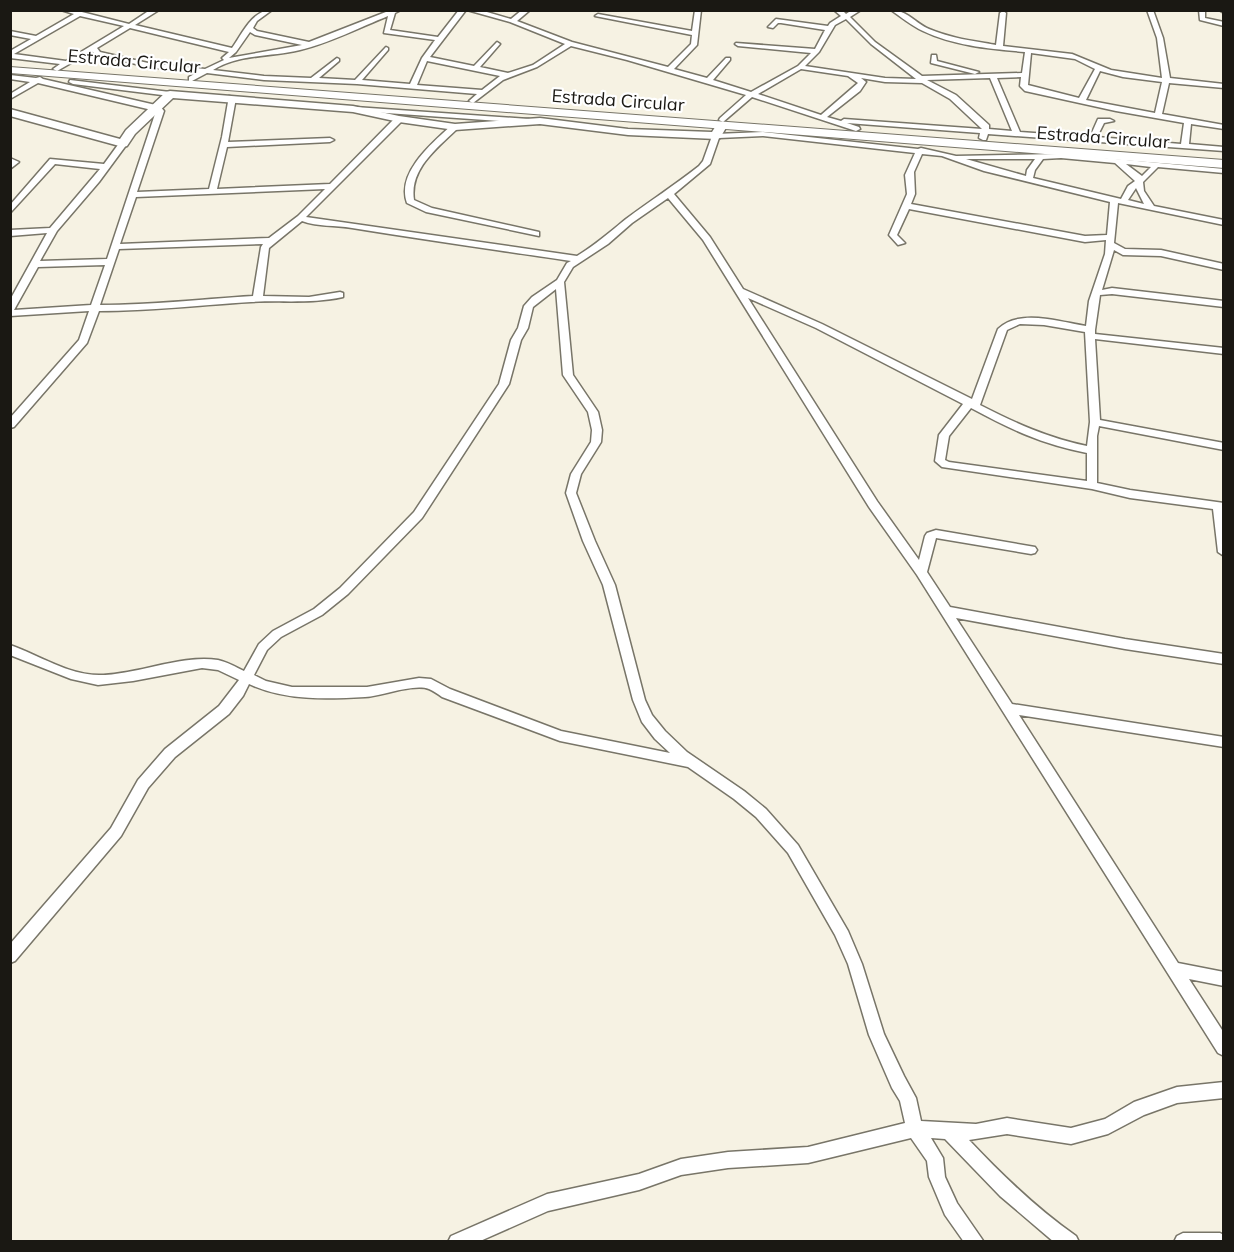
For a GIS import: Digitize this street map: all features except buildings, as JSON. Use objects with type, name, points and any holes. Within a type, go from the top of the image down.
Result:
[{"type":"main road","name":"Estrada Circular","points":[[10,65],[62,66],[541,117],[720,127],[1110,158],[1224,164]]},
{"type":"main road","name":"Estrada Circular","points":[[10,70],[44,78],[187,81],[478,97],[720,127],[856,129],[985,136],[1224,158]]},
{"type":"street","points":[[64,10],[234,51]]},
{"type":"street","points":[[10,55],[62,66],[95,50],[156,10]]},
{"type":"street","points":[[10,311],[53,230],[106,167],[130,132],[170,94],[234,51],[249,28],[268,10]]},
{"type":"street","points":[[512,21],[527,10]]},
{"type":"street","points":[[669,70],[693,47],[698,10]]},
{"type":"street","points":[[894,10],[908,18],[912,24],[934,34],[999,48],[1077,57],[1099,68],[1116,73],[1224,86]]},
{"type":"street","points":[[1150,10],[1160,38],[1166,78],[1158,116]]},
{"type":"street","points":[[1202,10],[1202,18],[1224,24]]},
{"type":"street","points":[[412,87],[418,80],[425,58],[439,39],[462,11],[471,11],[492,13],[570,44],[708,81],[856,129]]},
{"type":"street","points":[[837,11],[856,11]]},
{"type":"street","points":[[837,11],[873,43],[932,87],[953,98],[973,113],[983,123],[985,136]]},
{"type":"street","points":[[10,956],[116,832],[143,784],[170,753],[224,710],[239,692],[263,646],[277,634],[318,612],[344,591],[418,515],[504,384],[516,340],[523,328],[530,306],[560,282],[570,265],[605,242],[629,221],[669,195],[707,162],[720,127],[737,105],[800,67],[817,51],[828,28],[844,16],[856,11]]},
{"type":"street","points":[[393,12],[386,32],[439,39]]},
{"type":"street","points":[[219,63],[291,50],[393,12]]},
{"type":"street","points":[[999,48],[1003,13]]},
{"type":"street","points":[[10,55],[79,14]]},
{"type":"street","points":[[598,16],[694,33]]},
{"type":"street","points":[[771,27],[776,21],[781,21],[828,28]]},
{"type":"street","points":[[367,23],[387,28]]},
{"type":"street","points":[[249,28],[255,33],[310,44]]},
{"type":"street","points":[[10,33],[37,38]]},
{"type":"street","points":[[477,67],[497,44]]},
{"type":"street","points":[[95,50],[148,65],[264,78],[412,87],[478,97],[507,75],[535,66],[570,44]]},
{"type":"street","points":[[738,44],[817,51]]},
{"type":"street","points":[[357,82],[386,49]]},
{"type":"street","points":[[1028,52],[1026,88],[1116,110],[1224,127]]},
{"type":"street","points":[[934,56],[933,62],[989,75]]},
{"type":"street","points":[[425,58],[507,75]]},
{"type":"street","points":[[708,81],[728,59]]},
{"type":"street","points":[[313,80],[337,60]]},
{"type":"street","points":[[800,67],[870,77],[922,79],[1025,75]]},
{"type":"street","points":[[1082,100],[1089,88],[1091,77],[1099,68]]},
{"type":"street","points":[[843,74],[862,82]]},
{"type":"street","points":[[989,75],[1017,134]]},
{"type":"street","points":[[10,77],[44,78],[170,94],[353,109],[541,117]]},
{"type":"street","points":[[823,117],[870,77]]},
{"type":"street","points":[[10,97],[44,78],[157,108],[160,111],[84,341],[10,425]]},
{"type":"street","points":[[212,192],[231,113],[232,98]]},
{"type":"street","points":[[353,109],[399,119],[455,127],[541,117]]},
{"type":"street","points":[[10,112],[123,144]]},
{"type":"street","points":[[256,299],[259,296],[265,247],[301,218],[399,119]]},
{"type":"street","points":[[834,121],[985,136],[1017,134],[1224,149]]},
{"type":"street","points":[[1092,140],[1101,121],[1110,121]]},
{"type":"street","points":[[1185,146],[1188,121]]},
{"type":"street","points":[[455,127],[419,164],[412,175],[409,187],[410,201],[429,210],[536,234]]},
{"type":"street","points":[[720,127],[763,135],[921,150],[955,157],[1029,180],[1224,223]]},
{"type":"street","points":[[223,145],[330,140]]},
{"type":"street","points":[[902,243],[893,235],[912,189],[909,178],[915,158],[921,150]]},
{"type":"street","points":[[955,157],[973,155],[1004,158],[1110,158],[1224,171]]},
{"type":"street","points":[[1029,180],[1031,170],[1040,157]]},
{"type":"street","points":[[1110,158],[1136,174],[1140,191],[1151,208]]},
{"type":"street","points":[[10,160],[15,162],[10,167]]},
{"type":"street","points":[[10,211],[53,161],[106,167]]},
{"type":"street","points":[[1092,485],[1095,422],[1090,333],[1096,293],[1111,241],[1118,201],[1156,165]]},
{"type":"street","points":[[133,195],[331,186]]},
{"type":"street","points":[[669,195],[707,239],[824,428],[921,572],[1224,1048]]},
{"type":"street","points":[[906,206],[1085,239],[1111,241],[1123,252],[1161,253],[1224,267]]},
{"type":"street","points":[[301,218],[311,222],[346,224],[578,259]]},
{"type":"street","points":[[10,233],[53,230]]},
{"type":"street","points":[[114,247],[271,241]]},
{"type":"street","points":[[35,264],[110,262]]},
{"type":"street","points":[[560,282],[568,375],[593,412],[597,430],[596,442],[576,474],[571,493],[609,585],[639,700],[647,718],[660,735],[690,762],[761,813],[792,849],[810,876],[841,931],[855,964],[877,1035],[898,1082],[908,1098],[914,1129],[935,1158],[937,1177],[951,1209],[975,1242]]},
{"type":"street","points":[[1100,283],[1112,291]]},
{"type":"street","points":[[1096,293],[1112,291],[1224,304]]},
{"type":"street","points":[[741,292],[819,326],[1016,428],[1054,443],[1092,452]]},
{"type":"street","points":[[10,311],[96,307],[147,308],[180,303],[256,299],[309,300],[340,295]]},
{"type":"street","points":[[1224,351],[1090,333],[1022,320],[1007,323],[972,404],[944,435],[940,461],[946,465],[1092,485],[1130,494],[1221,507],[1224,552]]},
{"type":"street","points":[[1095,422],[1224,447]]},
{"type":"street","points":[[921,572],[928,541],[936,534],[1031,550]]},
{"type":"street","points":[[945,611],[1125,644],[1224,659]]},
{"type":"street","points":[[10,650],[75,676],[98,680],[202,663],[220,665],[263,685],[292,692],[367,692],[419,682],[431,684],[446,693],[560,736],[690,762]]},
{"type":"street","points":[[1007,708],[1224,742]]},
{"type":"street","points":[[1175,969],[1224,979]]},
{"type":"street","points":[[457,1242],[547,1203],[639,1182],[681,1167],[728,1160],[808,1155],[914,1129],[976,1132],[1007,1126],[1071,1136],[1108,1126],[1140,1108],[1176,1095],[1224,1090]]},
{"type":"street","points":[[949,1131],[1013,1198],[1041,1223],[1070,1242]]},
{"type":"street","points":[[1183,1242],[1206,1240],[1221,1242]]}]
